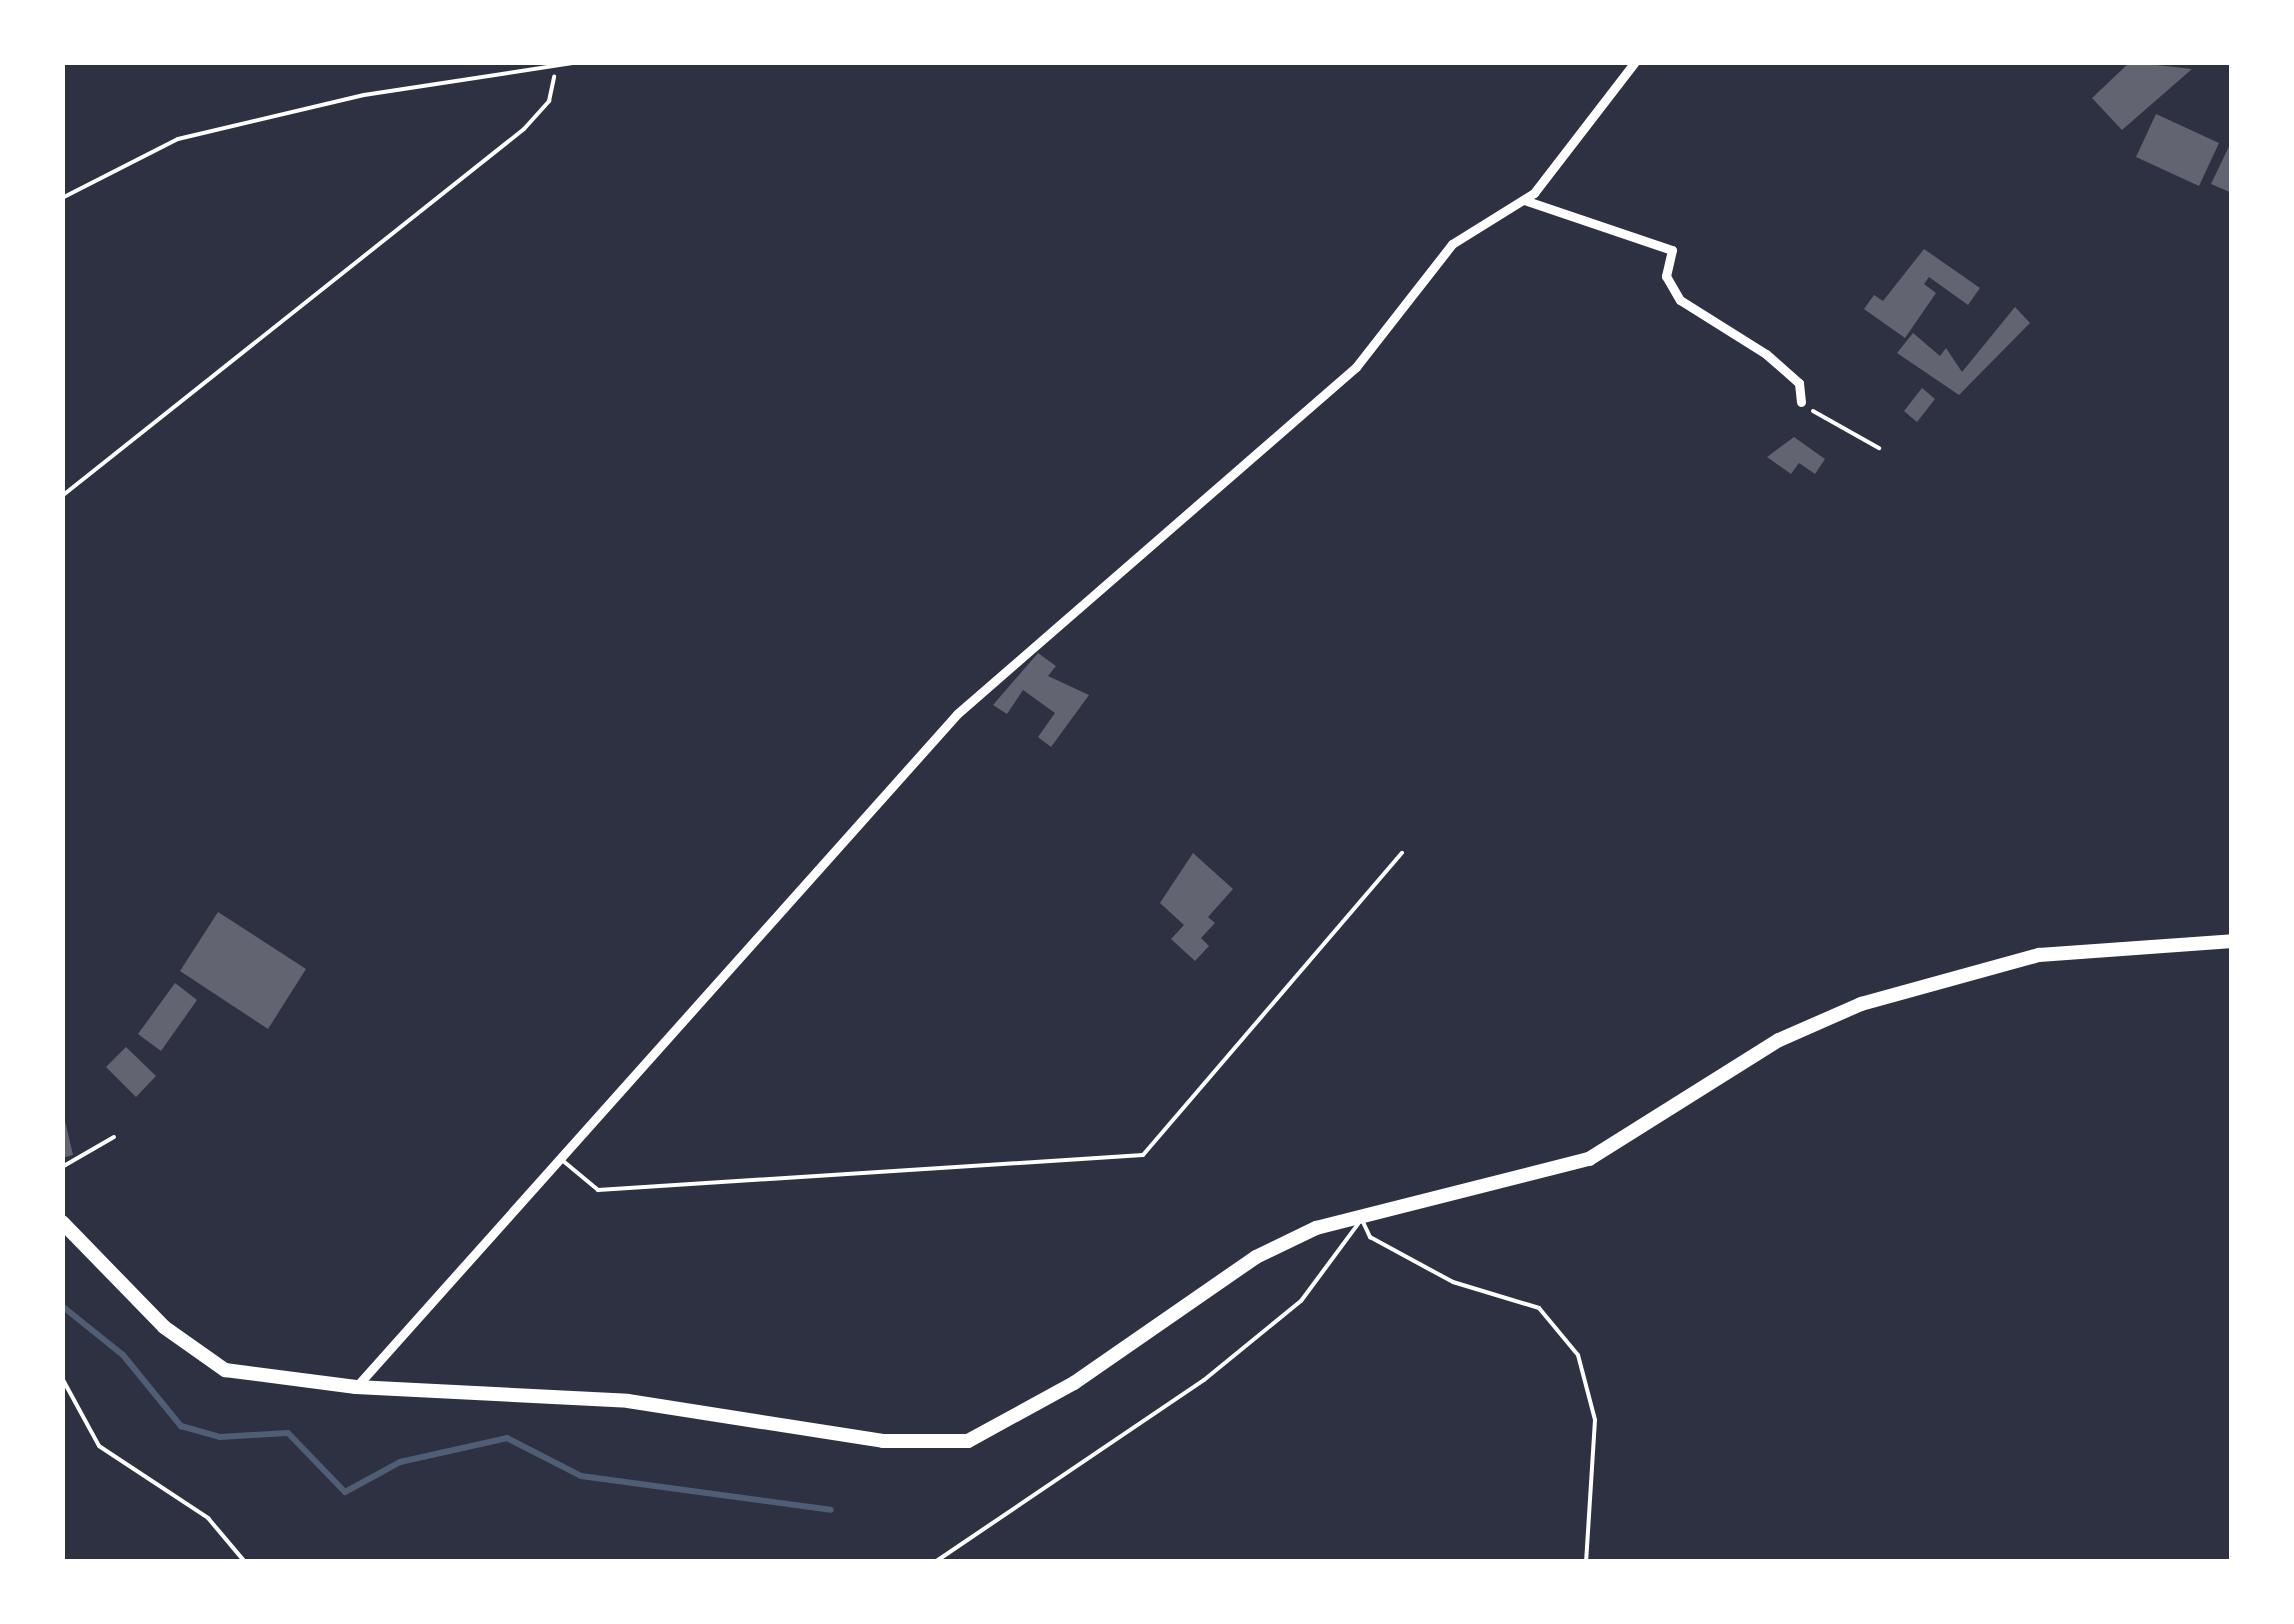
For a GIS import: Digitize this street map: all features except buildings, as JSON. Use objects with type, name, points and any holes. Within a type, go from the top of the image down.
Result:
[{"type":"main road","points":[[62,1222],[164,1327],[225,1370],[356,1387],[465,1386],[883,1440],[968,1440],[1074,1383],[1256,1257],[1316,1228],[1588,1158],[1779,1040],[1861,1004],[2038,955],[2232,942]]},
{"type":"street","points":[[356,1387],[957,714],[1356,367],[1452,244],[1524,200],[1635,62]]},
{"type":"street","points":[[1524,200],[1672,250],[1666,276],[1680,300],[1766,354],[1799,384],[1802,402]]},
{"type":"lane","points":[[62,198],[178,139],[364,95],[580,62]]},
{"type":"lane","points":[[562,1160],[598,1190],[1143,1155],[1402,852]]},
{"type":"lane","points":[[62,1167],[114,1137]]},
{"type":"lane","points":[[935,1562],[1204,1380],[1301,1301],[1361,1219],[1370,1237],[1453,1282],[1539,1308],[1578,1355],[1595,1420],[1586,1562]]},
{"type":"lane","points":[[62,1378],[99,1446],[208,1518],[245,1562]]},
{"type":"path","points":[[62,496],[524,129],[549,101],[556,68]]},
{"type":"path","points":[[1802,402],[1879,448]]},
{"type":"waterway","points":[[62,1306],[123,1355],[181,1426],[220,1437],[288,1433],[345,1492],[400,1462],[507,1438],[581,1476],[831,1510]]}]
